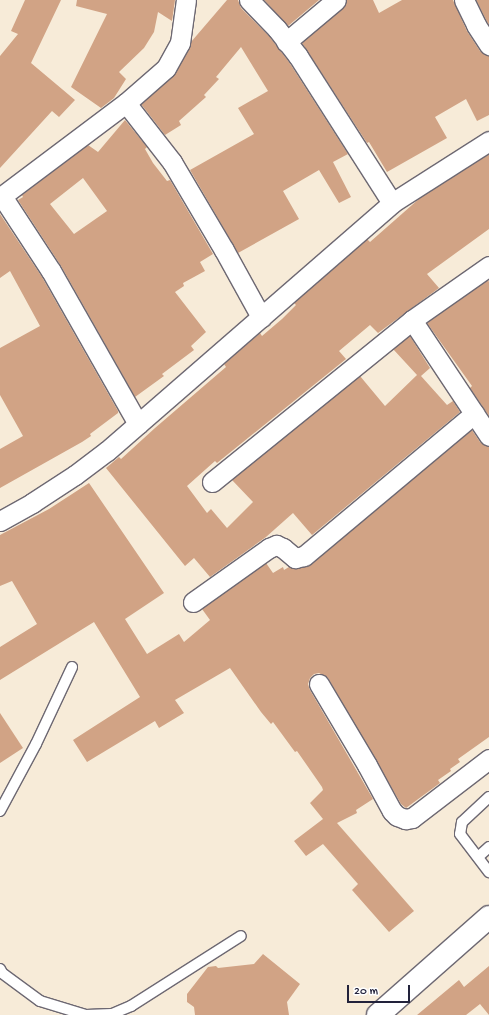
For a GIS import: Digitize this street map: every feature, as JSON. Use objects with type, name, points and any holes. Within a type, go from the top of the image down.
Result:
[{"type":"street","points":[[138,424],[51,271],[1,196],[126,103],[157,77],[171,61],[180,42],[186,0]]},
{"type":"street","points":[[249,0],[257,7],[286,42],[392,202]]},
{"type":"street","points":[[286,42],[336,0]]},
{"type":"street","points":[[464,0],[476,25],[489,45]]},
{"type":"street","points":[[126,103],[172,162],[224,250],[261,317]]},
{"type":"street","points":[[3,514],[75,475],[138,424],[392,202],[489,141]]},
{"type":"street","points":[[212,482],[412,320],[489,266]]},
{"type":"street","points":[[412,320],[489,436]]},
{"type":"street","points":[[193,602],[269,548],[276,545],[283,548],[294,558],[304,556],[474,414]]},
{"type":"street","points":[[319,684],[367,765],[392,811],[397,816],[405,819],[412,818],[489,759]]},
{"type":"street","points":[[383,1013],[486,925]]},
{"type":"lane","points":[[0,811],[36,744],[72,667]]},
{"type":"lane","points":[[489,797],[462,822],[460,834],[489,872]]},
{"type":"lane","points":[[478,857],[489,847]]},
{"type":"lane","points":[[0,972],[40,1001],[86,1015],[112,1014],[131,1006],[241,936]]},
{"type":"building","points":[[25,0],[61,0],[31,63],[75,100],[59,117],[52,111],[0,168],[0,56],[18,34],[11,31]]},
{"type":"building","points":[[77,0],[175,0],[172,21],[158,12],[154,32],[144,48],[119,72],[126,79],[114,98],[101,108],[71,87],[107,14],[76,6]]},
{"type":"building","points":[[227,0],[238,0],[241,8],[269,36],[289,62],[348,154],[333,162],[351,197],[339,203],[319,170],[283,191],[299,219],[238,253],[190,170],[254,134],[238,108],[268,91],[241,47],[216,77],[219,79],[204,95],[206,97],[179,121],[181,125],[165,135],[141,104],[173,76],[190,48],[191,42]]},
{"type":"building","points":[[264,0],[319,0],[288,26]]},
{"type":"building","points":[[347,0],[373,0],[379,13],[402,0],[453,0],[467,31],[480,51],[489,56],[489,115],[477,121],[466,99],[435,117],[447,138],[387,172],[369,142],[367,143],[302,43],[343,8]]},
{"type":"building","points":[[476,0],[489,0],[489,25],[486,20]]},
{"type":"building","points":[[125,120],[147,147],[145,149],[153,163],[167,181],[170,180],[213,254],[200,262],[205,271],[183,283],[184,286],[175,292],[206,332],[191,346],[194,350],[162,374],[164,376],[135,397],[61,266],[18,200],[23,197],[22,195],[88,145],[98,152]],"holes":[[[83,178],[107,211],[74,234],[50,204]]]},
{"type":"building","points":[[489,154],[489,229],[427,274],[439,288],[378,333],[370,325],[339,351],[346,359],[217,463],[215,461],[187,486],[207,513],[211,509],[227,528],[253,502],[232,480],[360,376],[385,406],[417,375],[393,349],[410,336],[430,368],[421,376],[447,405],[453,401],[460,412],[312,535],[293,513],[266,537],[210,577],[194,558],[185,566],[106,468],[119,457],[121,459],[226,367],[224,364],[260,333],[262,336],[282,319],[296,305],[294,303],[367,239],[370,242],[420,198]]},
{"type":"building","points":[[0,214],[42,277],[118,413],[90,434],[91,436],[82,442],[0,488],[0,449],[23,436],[0,395],[0,348],[40,326],[10,271],[0,278]]},
{"type":"building","points":[[488,280],[489,416],[470,388],[472,386],[427,323]]},
{"type":"building","points":[[472,430],[480,442],[489,447],[489,737],[458,759],[460,762],[450,769],[451,771],[438,780],[440,783],[406,808],[401,804],[328,678],[319,673],[314,674],[310,678],[308,684],[310,690],[373,799],[356,810],[357,813],[337,823],[414,911],[389,932],[352,890],[358,884],[323,844],[306,856],[294,841],[323,819],[310,803],[323,790],[322,787],[297,751],[295,752],[273,722],[271,724],[261,712],[230,668],[175,700],[184,713],[159,728],[155,721],[87,762],[73,740],[140,697],[94,622],[0,680],[0,647],[37,624],[12,581],[0,586],[0,535],[49,509],[89,483],[164,593],[125,619],[147,654],[179,634],[184,642],[210,620],[202,609],[266,563],[273,573],[283,567],[284,570],[289,567],[297,569],[311,564]]},
{"type":"building","points":[[0,713],[23,748],[0,763]]},
{"type":"building","points":[[263,954],[300,984],[287,1002],[289,1015],[195,1015],[194,1007],[187,1002],[187,994],[208,967],[216,966],[218,968],[254,964]]},
{"type":"building","points":[[489,966],[489,1015],[480,1004],[466,1015],[417,1015],[459,980],[464,987]]}]
